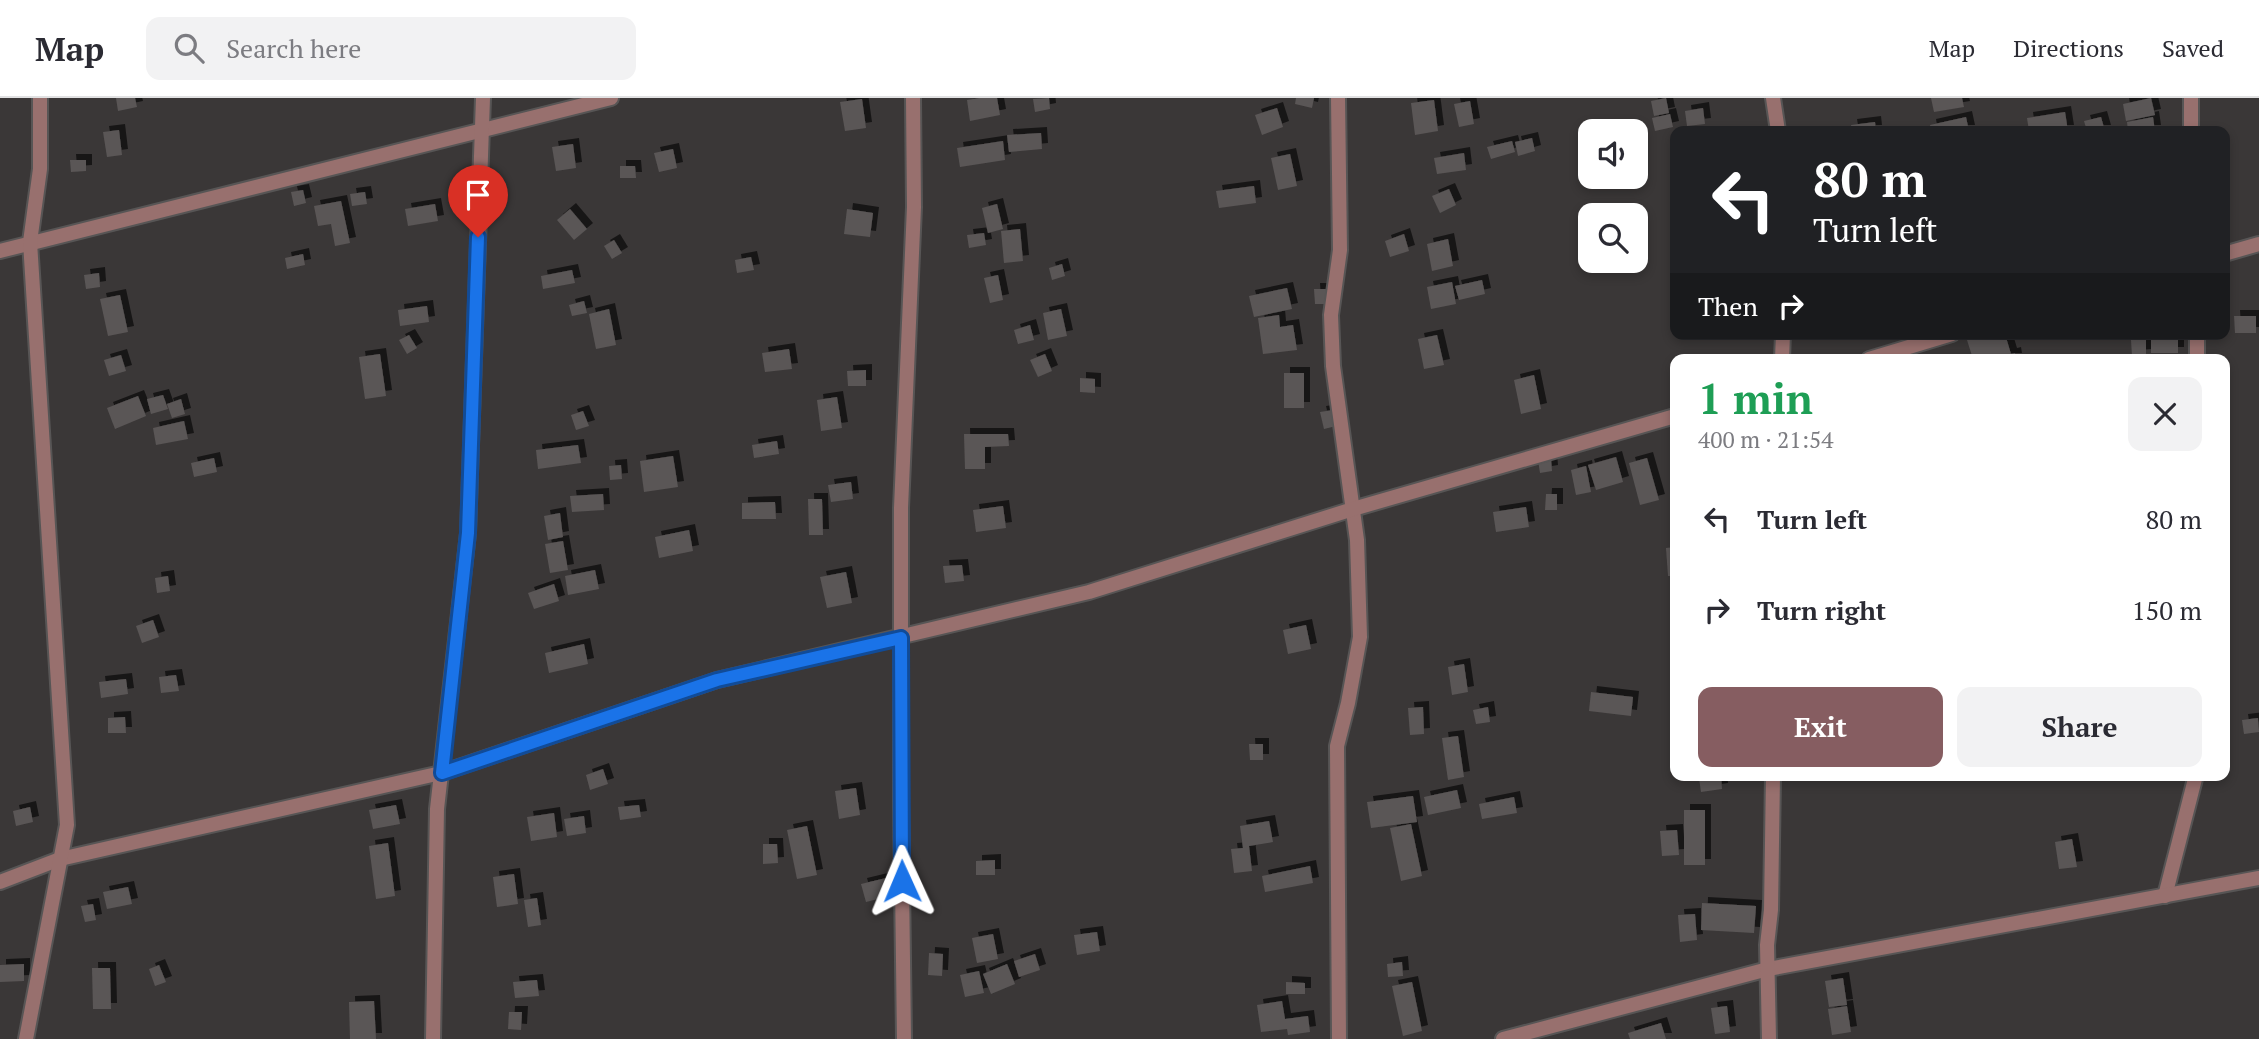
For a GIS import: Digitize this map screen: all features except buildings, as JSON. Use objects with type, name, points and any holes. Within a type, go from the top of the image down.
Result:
[{"type":"street","points":[[26,1039],[67,825],[30,242],[40,169],[40,98]]},
{"type":"street","points":[[433,1039],[437,809],[468,533],[483,98]]},
{"type":"street","points":[[0,251],[611,98]]},
{"type":"street","points":[[904,1039],[901,508],[914,207],[913,98]]},
{"type":"street","points":[[1338,98],[1340,250],[1331,315],[1333,366],[1357,540],[1360,636],[1337,746],[1339,1039]]},
{"type":"street","points":[[1773,98],[1777,126]]},
{"type":"street","points":[[2190,126],[2191,98]]},
{"type":"street","points":[[2230,252],[2259,244]]},
{"type":"street","points":[[1886,354],[1932,340]]},
{"type":"street","points":[[0,882],[60,859],[442,773],[717,680],[1089,592],[1353,509],[1670,417]]},
{"type":"street","points":[[1769,1039],[1767,945],[1771,909],[1773,781]]},
{"type":"street","points":[[2165,896],[2194,781]]},
{"type":"street","points":[[1503,1039],[1768,969],[2259,878]]},
{"type":"route","points":[[478,237],[468,533],[442,773],[717,680],[901,638],[902,881]]}]
